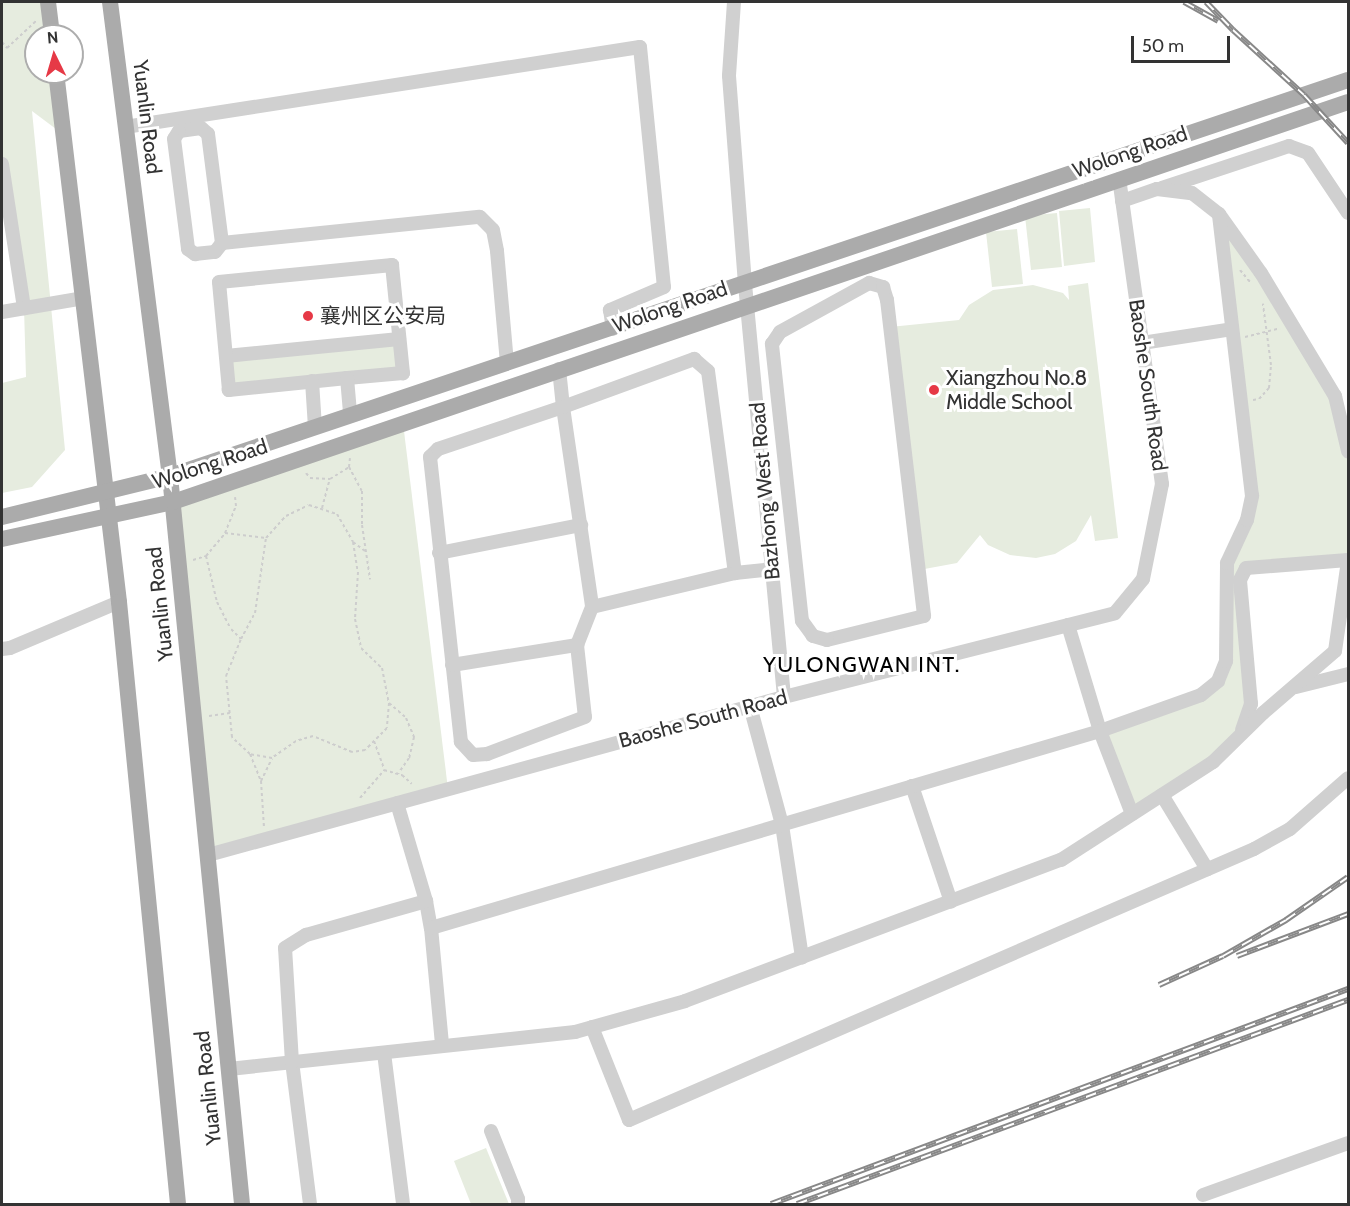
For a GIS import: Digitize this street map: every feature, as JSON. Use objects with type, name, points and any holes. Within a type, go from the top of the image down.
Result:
[{"type":"main road","name":"Yuanlin Road","points":[[110,2],[173,502],[242,1204]]},
{"type":"main road","points":[[48,5],[50,24]]},
{"type":"main road","name":"Wolong Road","points":[[2,517],[170,476],[613,329],[1348,80]]},
{"type":"main road","name":"Yuanlin Road","points":[[57,84],[119,602],[178,1204]]},
{"type":"main road","name":"Wolong Road","points":[[2,539],[173,502],[1348,102]]},
{"type":"street","name":"Bazhong West Road","points":[[734,2],[729,76],[745,284],[784,697]]},
{"type":"street","points":[[126,127],[186,124],[640,47],[664,287],[610,310],[613,329]]},
{"type":"street","points":[[186,124],[201,128],[207,134],[222,243],[215,252],[195,254],[188,249],[174,139],[186,124]]},
{"type":"street","points":[[1122,201],[1289,146],[1308,153],[1348,213]]},
{"type":"street","points":[[2,166],[8,253],[24,308]]},
{"type":"street","name":"Baoshe South Road","points":[[208,855],[750,706],[1115,614],[1143,579],[1162,484],[1119,179]]},
{"type":"street","points":[[1157,189],[1192,193],[1219,214],[1293,326],[1335,396],[1348,451]]},
{"type":"street","points":[[431,928],[1100,731],[1201,695],[1218,681],[1226,661],[1227,563],[1247,520],[1252,496],[1219,214]]},
{"type":"street","points":[[222,243],[480,217],[493,230],[497,251],[507,364]]},
{"type":"street","points":[[392,265],[399,339],[403,373],[229,390],[219,282],[392,265]]},
{"type":"street","points":[[869,283],[883,287],[887,300],[924,616],[827,640],[813,636],[802,621],[788,476],[772,344],[780,332],[869,283]]},
{"type":"street","points":[[2,312],[84,298]]},
{"type":"street","points":[[1142,343],[1233,335]]},
{"type":"street","points":[[226,356],[399,339]]},
{"type":"street","points":[[559,369],[563,407],[592,607],[577,645],[585,717],[487,754],[473,755],[460,742],[430,457],[438,449],[563,407],[694,359],[708,372],[735,573]]},
{"type":"street","points":[[347,378],[351,415]]},
{"type":"street","points":[[312,381],[315,427]]},
{"type":"street","points":[[764,479],[788,476]]},
{"type":"street","points":[[439,553],[581,525]]},
{"type":"street","points":[[229,1069],[384,1053],[442,1044],[562,1035],[685,1001],[1061,860],[1213,762],[1240,735],[1335,651],[1348,561],[1246,568],[1240,580],[1251,704],[1240,735]]},
{"type":"street","points":[[592,607],[735,573],[772,569]]},
{"type":"street","points":[[2,650],[119,602]]},
{"type":"street","points":[[1068,625],[1100,731],[1132,814]]},
{"type":"street","points":[[452,666],[577,645]]},
{"type":"street","points":[[1291,689],[1348,674]]},
{"type":"street","points":[[750,706],[782,825],[802,958]]},
{"type":"street","points":[[592,1027],[629,1120],[1254,849],[1290,829],[1348,778]]},
{"type":"street","points":[[912,786],[951,902]]},
{"type":"street","points":[[1162,795],[1207,869]]},
{"type":"street","points":[[397,803],[426,901],[431,928],[442,1044]]},
{"type":"street","points":[[310,1204],[292,1062],[285,948],[306,935],[426,901]]},
{"type":"street","points":[[384,1053],[403,1204]]},
{"type":"street","points":[[490,1131],[518,1198],[518,1204]]},
{"type":"street","points":[[1203,1195],[1348,1143]]},
{"type":"path","points":[[2,42],[7,48],[48,5]]},
{"type":"path","points":[[1245,251],[1236,254],[1237,266],[1254,287]]},
{"type":"path","points":[[1241,403],[1259,399],[1269,388],[1270,365],[1263,303]]},
{"type":"path","points":[[1233,335],[1266,332],[1293,326]]},
{"type":"path","points":[[352,440],[349,467],[362,491],[362,525],[370,579]]},
{"type":"path","points":[[294,460],[310,478],[330,479],[349,467]]},
{"type":"path","points":[[322,509],[330,479]]},
{"type":"path","points":[[179,565],[206,556],[225,533],[236,506],[233,481]]},
{"type":"path","points":[[261,781],[272,758],[296,741],[313,736],[352,752],[365,750],[387,728],[389,703],[382,668],[361,648],[355,619],[358,572],[353,542],[337,514],[309,505],[286,516],[266,538],[255,613],[240,639],[226,676],[232,737],[250,754],[261,781],[265,839]]},
{"type":"path","points":[[225,533],[266,538]]},
{"type":"path","points":[[353,542],[366,552]]},
{"type":"path","points":[[206,556],[217,602],[231,629],[240,639]]},
{"type":"path","points":[[389,703],[406,718],[414,737],[409,758],[398,774]]},
{"type":"path","points":[[194,718],[230,713]]},
{"type":"path","points":[[374,741],[384,770]]},
{"type":"path","points":[[250,754],[272,758]]},
{"type":"path","points":[[384,770],[398,774],[426,795]]},
{"type":"path","points":[[354,815],[361,795],[384,770]]},
{"type":"shaded area","points":[[2,2],[48,2],[51,24],[24,24],[24,84],[58,84],[64,135],[32,111],[65,450],[32,487],[2,493],[2,383],[26,377],[24,308],[2,164]]},
{"type":"shaded area","points":[[1090,208],[1095,262],[1064,266],[1059,211]]},
{"type":"shaded area","points":[[1057,213],[1062,267],[1031,270],[1025,216]]},
{"type":"shaded area","points":[[1219,214],[1335,396],[1348,451],[1348,560],[1246,568],[1251,704],[1241,735],[1132,814],[1100,731],[1218,681],[1227,563],[1252,496]]},
{"type":"shaded area","points":[[1017,229],[1023,284],[992,287],[986,232]]},
{"type":"shaded area","points":[[1088,283],[1118,538],[1095,541],[1091,515],[1076,541],[1055,554],[1036,558],[1010,555],[988,545],[980,535],[957,563],[919,570],[890,327],[959,320],[969,305],[993,290],[1033,285],[1063,293],[1069,300],[1068,286]]},
{"type":"shaded area","points":[[399,339],[403,373],[229,390],[226,356]]},
{"type":"shaded area","points":[[403,423],[448,789],[208,855],[173,502]]},
{"type":"shaded area","points":[[486,1148],[509,1204],[471,1204],[454,1161]]},
{"type":"railway","points":[[1184,2],[1218,21]]},
{"type":"railway","points":[[1206,2],[1304,95],[1348,143]]},
{"type":"railway","points":[[1159,985],[1223,956],[1286,920],[1348,877]]},
{"type":"railway","points":[[1237,956],[1348,914]]},
{"type":"railway","points":[[771,1204],[1348,989]]},
{"type":"railway","points":[[797,1204],[1348,1000]]},
{"type":"place","name":"襄州区公安局","points":[[308,316]]},
{"type":"place","name":"Xiangzhou No.8 Middle School","points":[[934,390]]},
{"type":"district","name":"YULONGWAN INT.","points":[[862,665]]}]
